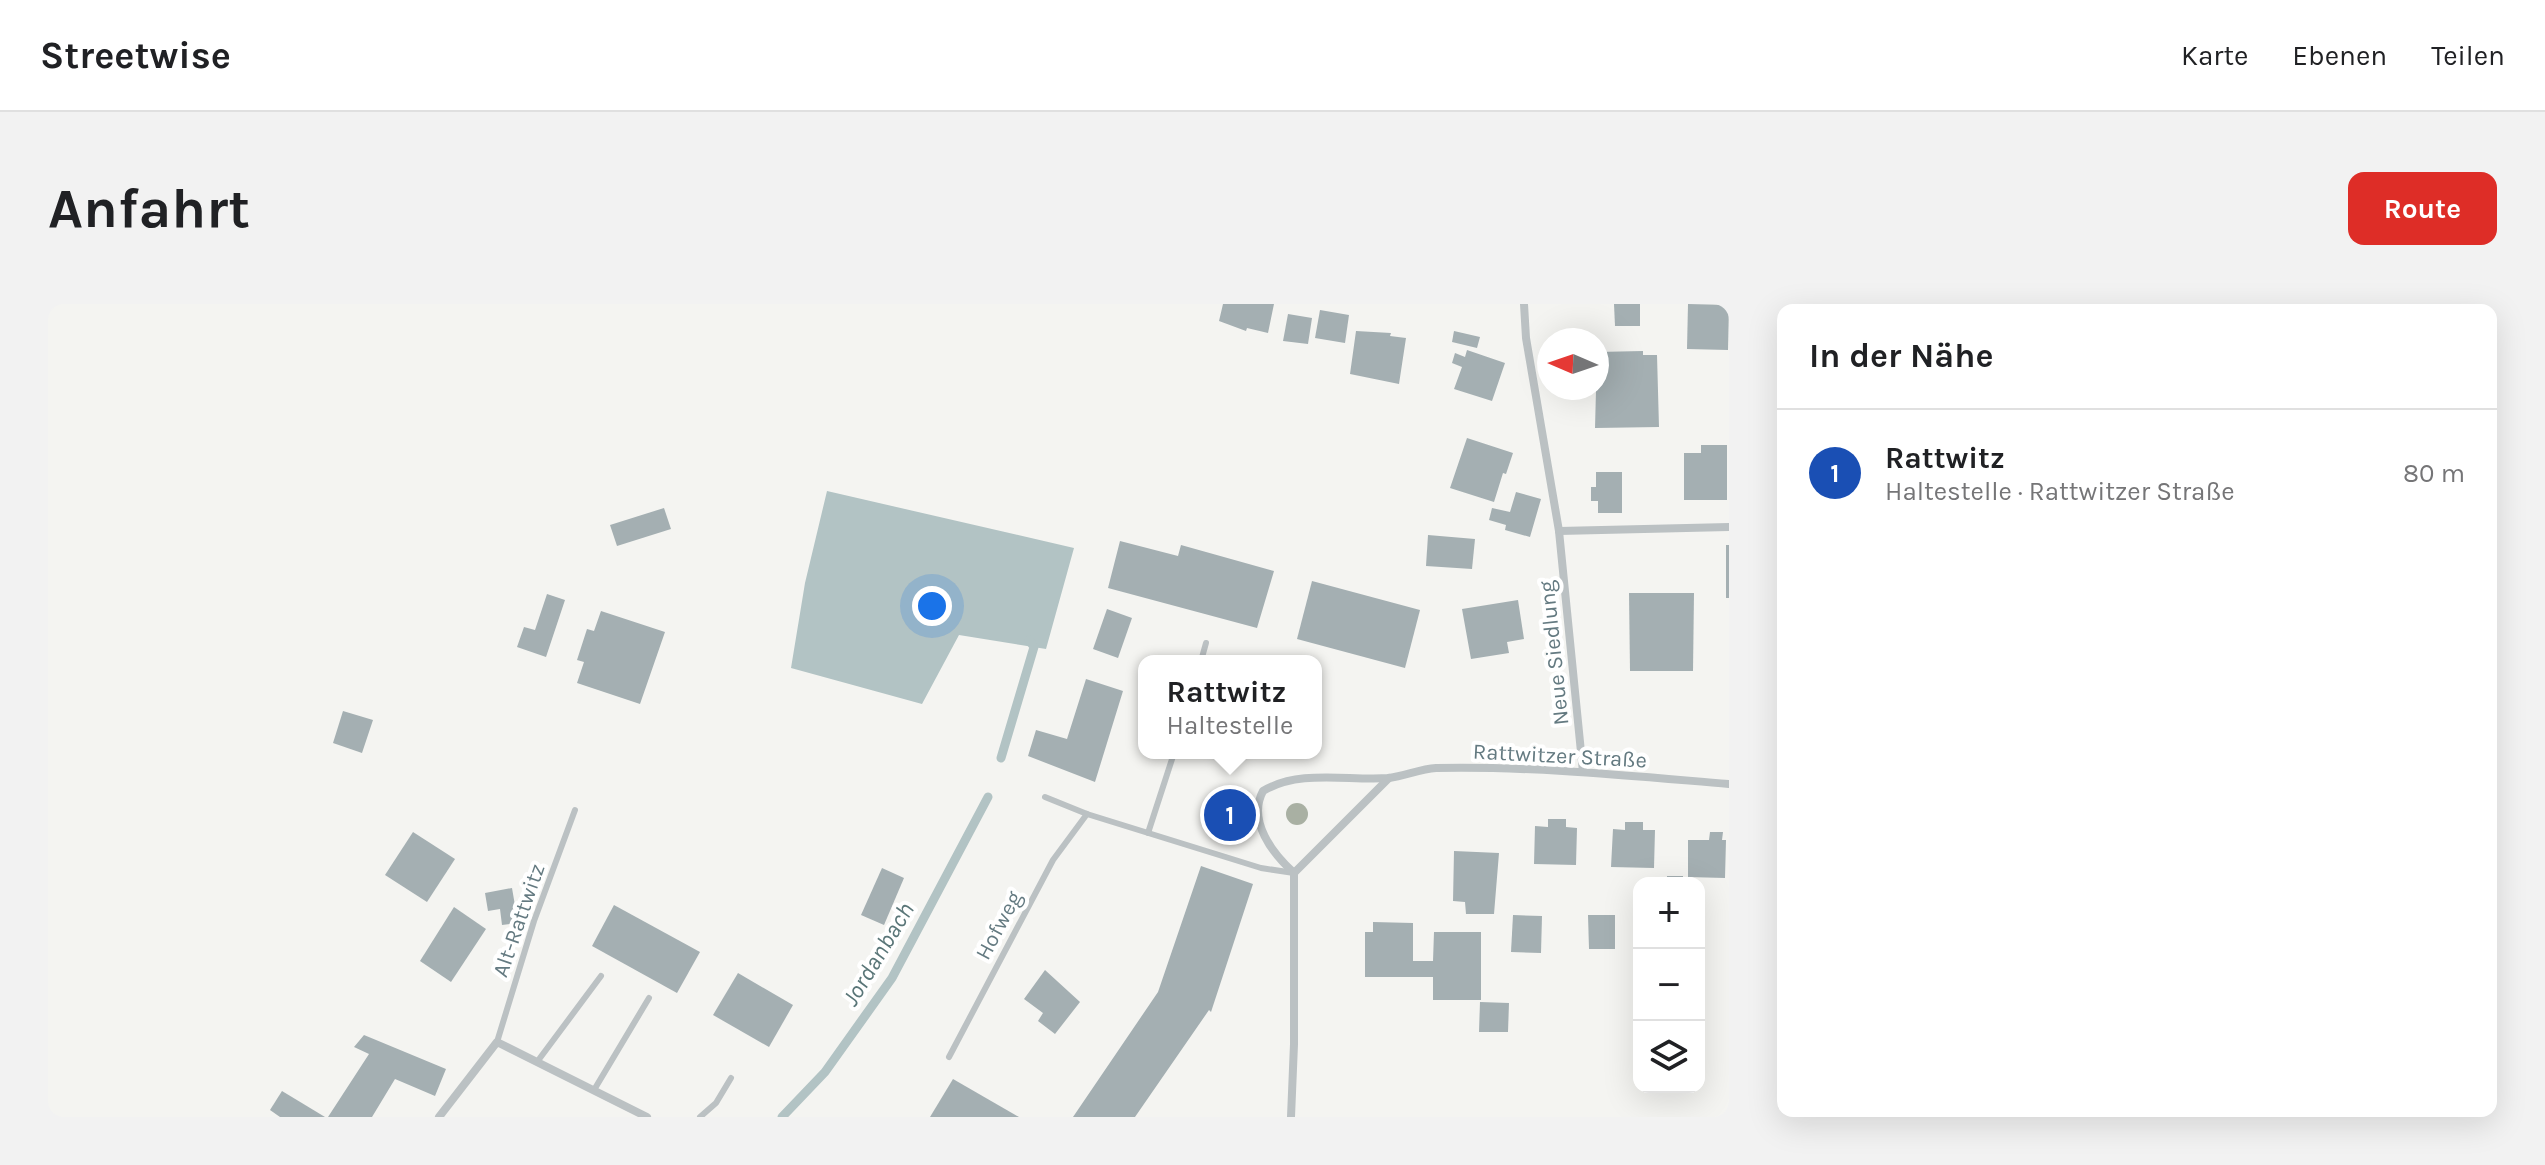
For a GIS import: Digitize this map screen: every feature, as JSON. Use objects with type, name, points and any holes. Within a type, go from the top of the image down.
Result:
[{"type":"street","name":"Neue Siedlung","points":[[1524,304],[1526,338],[1559,531],[1583,772]]},
{"type":"street","points":[[1559,531],[1729,527]]},
{"type":"street","name":"Rattwitzer Straße","points":[[1294,873],[1278,859],[1258,816],[1259,798],[1263,791],[1289,781],[1389,778],[1433,768],[1583,772],[1729,784]]},
{"type":"street","points":[[1291,1117],[1294,873],[1389,778]]},
{"type":"street","points":[[497,1042],[647,1117]]},
{"type":"street","name":"Alt-Rattwitz","points":[[439,1117],[497,1042]]},
{"type":"lane","points":[[1203,655],[1206,643]]},
{"type":"lane","points":[[1148,833],[1172,759]]},
{"type":"lane","points":[[1045,797],[1087,814],[1261,868],[1294,873]]},
{"type":"lane","name":"Alt-Rattwitz","points":[[497,1042],[534,921],[575,810]]},
{"type":"lane","name":"Hofweg","points":[[949,1057],[1053,860],[1087,814]]},
{"type":"lane","points":[[537,1062],[601,976]]},
{"type":"lane","points":[[594,1090],[649,998]]},
{"type":"lane","points":[[700,1117],[716,1103],[731,1078]]},
{"type":"shaded area","points":[[827,491],[1074,548],[1046,649],[959,635],[922,704],[791,668],[805,583]]},
{"type":"building","points":[[1223,304],[1274,304],[1268,333],[1247,328],[1246,331],[1219,321]]},
{"type":"building","points":[[1614,304],[1640,304],[1640,326],[1615,326]]},
{"type":"building","points":[[1688,304],[1729,305],[1728,350],[1687,349]]},
{"type":"building","points":[[1320,310],[1349,315],[1345,343],[1315,338]]},
{"type":"building","points":[[1288,314],[1312,318],[1308,344],[1283,341]]},
{"type":"building","points":[[1356,331],[1391,333],[1390,336],[1406,338],[1399,384],[1350,374]]},
{"type":"building","points":[[1454,331],[1480,337],[1477,348],[1452,342]]},
{"type":"building","points":[[1467,350],[1505,363],[1492,401],[1454,389],[1462,367],[1452,363],[1455,353],[1465,357]]},
{"type":"building","points":[[1643,351],[1643,355],[1657,355],[1659,427],[1595,428],[1596,400],[1609,400],[1609,352]]},
{"type":"building","points":[[1467,438],[1513,453],[1494,502],[1450,488]]},
{"type":"building","points":[[1701,445],[1727,445],[1727,500],[1684,500],[1684,453],[1701,453]]},
{"type":"building","points":[[1596,472],[1622,472],[1622,513],[1598,513],[1598,501],[1591,501],[1591,487],[1596,487]]},
{"type":"building","points":[[1516,492],[1541,499],[1530,537],[1505,530],[1506,525],[1489,520],[1492,508],[1510,512]]},
{"type":"building","points":[[664,508],[671,529],[617,546],[610,525]]},
{"type":"building","points":[[1428,535],[1475,539],[1472,569],[1426,566]]},
{"type":"building","points":[[1120,541],[1178,556],[1181,545],[1274,571],[1257,628],[1108,588]]},
{"type":"building","points":[[1726,545],[1729,545],[1729,598],[1726,598]]},
{"type":"building","points":[[1312,581],[1420,610],[1405,668],[1297,639]]},
{"type":"building","points":[[1629,593],[1694,593],[1693,671],[1630,671]]},
{"type":"building","points":[[547,594],[565,600],[546,657],[517,647],[524,627],[535,630]]},
{"type":"building","points":[[1518,600],[1524,639],[1507,642],[1509,653],[1471,659],[1462,609]]},
{"type":"building","points":[[1107,609],[1132,618],[1118,658],[1093,649]]},
{"type":"building","points":[[601,611],[665,632],[640,704],[577,683],[584,662],[577,660],[587,629],[594,631]]},
{"type":"building","points":[[1086,679],[1123,691],[1095,782],[1028,756],[1036,730],[1067,739]]},
{"type":"building","points":[[343,711],[373,720],[362,753],[333,743]]},
{"type":"building","points":[[1548,819],[1566,819],[1566,827],[1577,828],[1576,865],[1534,864],[1535,826],[1548,827]]},
{"type":"building","points":[[1218,820],[1237,825],[1233,842],[1214,836]]},
{"type":"building","points":[[1625,822],[1643,822],[1643,830],[1655,830],[1654,868],[1611,867],[1613,829],[1625,830]]},
{"type":"building","points":[[413,832],[455,859],[427,902],[385,875]]},
{"type":"building","points":[[1710,832],[1723,832],[1722,840],[1726,840],[1725,878],[1688,877],[1688,840],[1709,840]]},
{"type":"building","points":[[1454,851],[1499,853],[1494,914],[1466,914],[1465,902],[1453,901]]},
{"type":"building","points":[[1201,866],[1253,884],[1211,1012],[1209,1010],[1135,1117],[1073,1117],[1158,992]]},
{"type":"building","points":[[882,868],[904,878],[884,925],[861,915]]},
{"type":"building","points":[[512,888],[518,923],[502,925],[500,909],[488,911],[485,893]]},
{"type":"building","points":[[614,905],[700,952],[677,993],[592,946]]},
{"type":"building","points":[[454,907],[486,929],[451,982],[420,961]]},
{"type":"building","points":[[1513,915],[1542,916],[1541,953],[1511,952]]},
{"type":"building","points":[[1588,915],[1615,915],[1615,949],[1589,949]]},
{"type":"building","points":[[1373,922],[1413,923],[1413,961],[1433,961],[1434,932],[1481,932],[1481,1000],[1433,1000],[1433,977],[1365,977],[1365,932],[1373,932]]},
{"type":"building","points":[[1045,970],[1080,1002],[1055,1034],[1038,1021],[1043,1013],[1024,999]]},
{"type":"building","points":[[738,973],[793,1005],[769,1047],[713,1015]]},
{"type":"building","points":[[1480,1002],[1509,1003],[1508,1032],[1479,1032]]},
{"type":"building","points":[[364,1035],[446,1069],[435,1096],[395,1079],[372,1117],[328,1117],[369,1054],[354,1047]]},
{"type":"building","points":[[953,1079],[1019,1117],[930,1117]]},
{"type":"building","points":[[282,1091],[325,1117],[280,1117],[270,1110]]},
{"type":"waterway","name":"Jordanbach","points":[[1001,758],[1034,647],[1029,640]]},
{"type":"waterway","name":"Jordanbach","points":[[782,1117],[825,1072],[892,978],[988,797]]},
{"type":"place","name":"Rattwitz","points":[[1230,815]]}]
